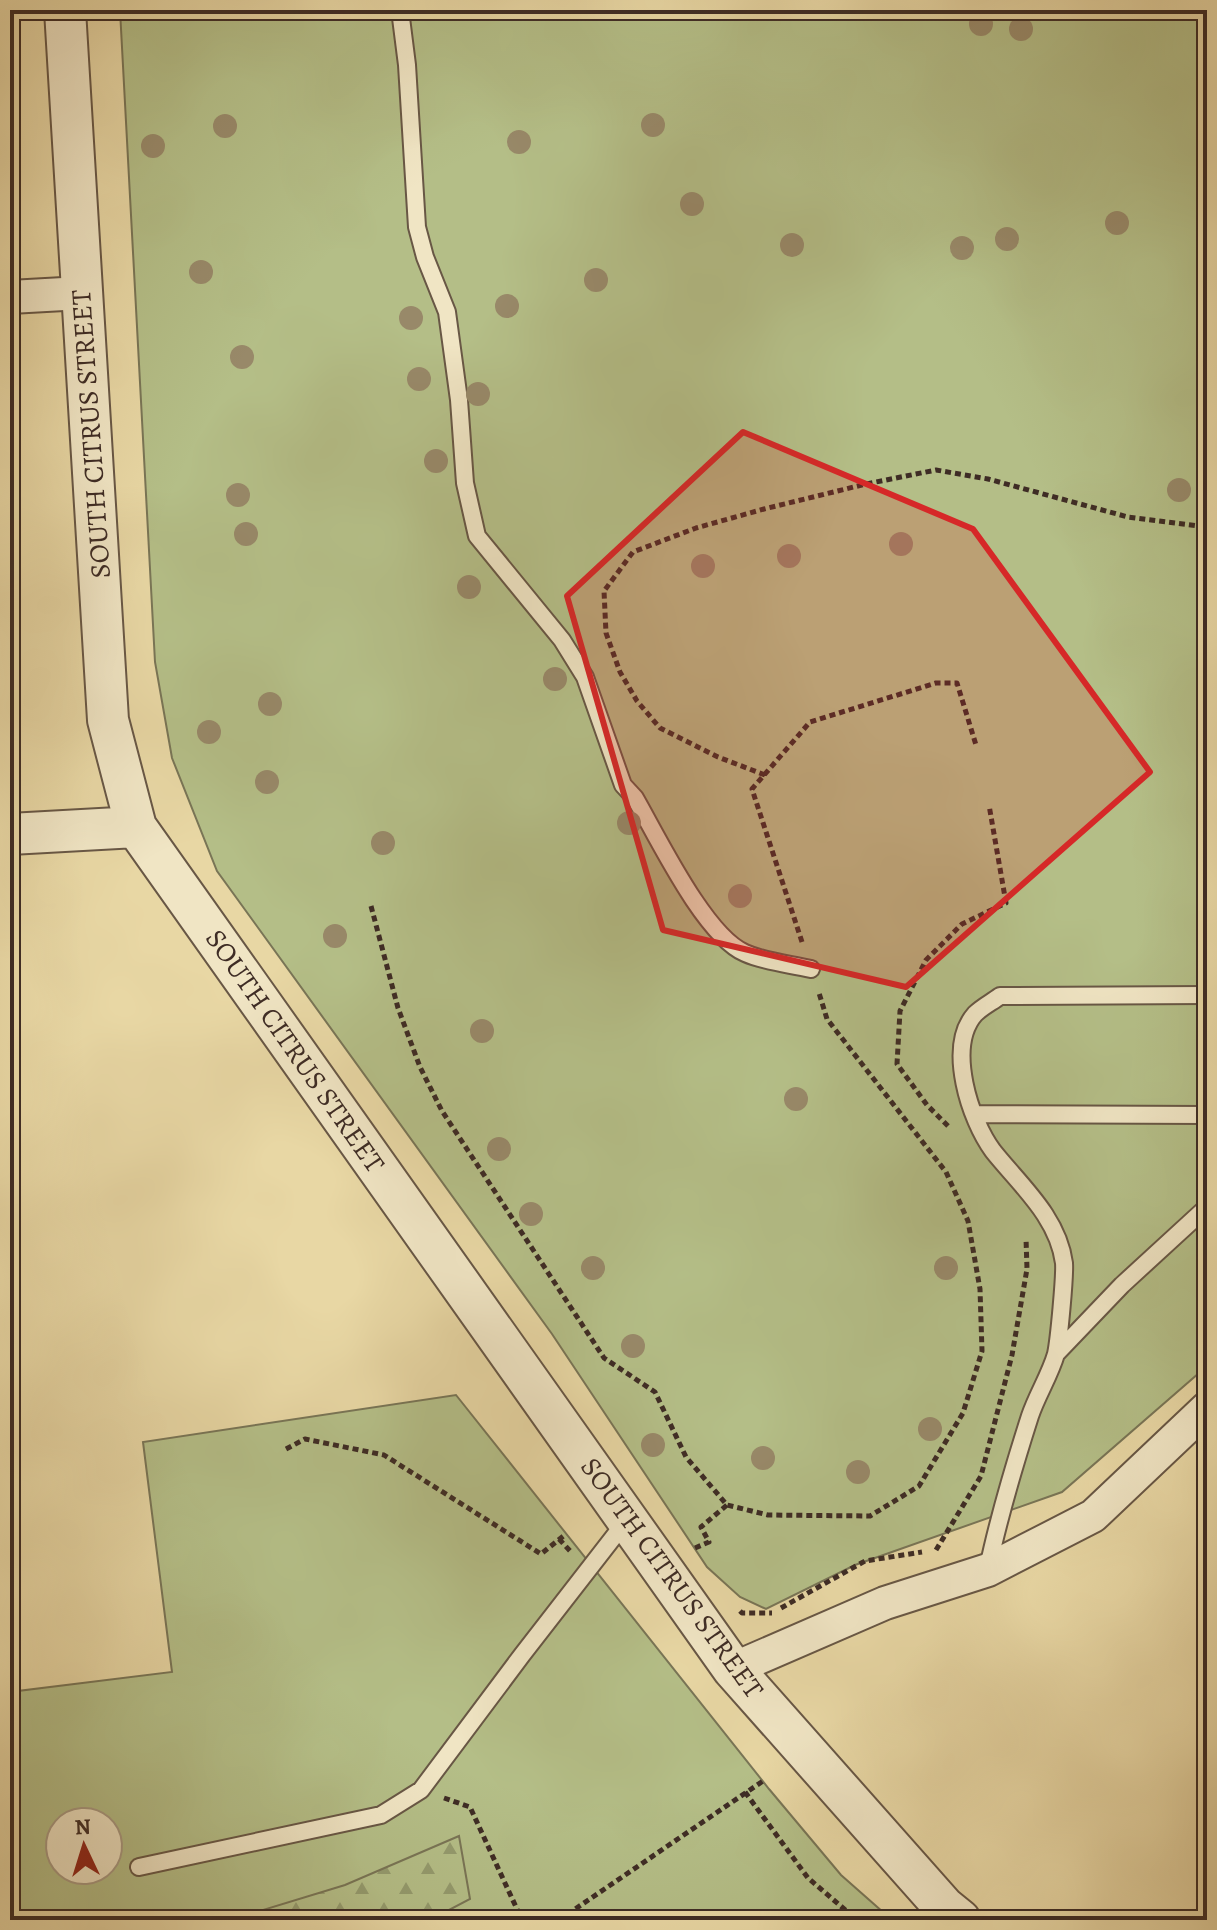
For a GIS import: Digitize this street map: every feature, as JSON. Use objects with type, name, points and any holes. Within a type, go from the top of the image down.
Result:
[{"type":"street","name":"SOUTH CITRUS STREET","points":[[65,10],[108,720],[136,827],[733,1669],[944,1907],[960,1920]]},
{"type":"street","points":[[10,297],[82,293]]},
{"type":"street","points":[[10,834],[136,827]]},
{"type":"street","points":[[733,1669],[885,1603],[988,1570],[1093,1516],[1207,1408]]},
{"type":"lane","points":[[400,10],[407,65],[417,227],[425,257],[447,312],[459,400],[465,483],[477,536],[562,640],[585,677],[623,785],[635,798],[702,913],[719,935],[744,953],[811,969]]},
{"type":"lane","points":[[988,1570],[1007,1488],[1033,1408],[1056,1354],[1064,1263],[1052,1226],[991,1148],[974,1114],[963,1079],[961,1049],[974,1015],[1000,996],[1207,995]]},
{"type":"lane","points":[[974,1114],[1207,1115]]},
{"type":"lane","points":[[1056,1354],[1122,1285],[1207,1207]]},
{"type":"lane","points":[[139,1867],[381,1815],[421,1790],[627,1520]]},
{"type":"path","points":[[765,775],[718,757],[660,728],[637,701],[620,672],[606,633],[604,591],[633,552],[696,528],[764,509],[936,470],[988,479],[1128,517],[1207,527]]},
{"type":"path","points":[[371,906],[398,1008],[420,1067],[442,1111],[604,1358],[655,1392],[686,1457],[727,1505],[768,1515],[870,1516],[919,1486],[963,1413],[982,1351],[980,1289],[968,1221],[946,1172],[827,1019],[752,789],[810,722],[936,683],[957,683],[976,745]]},
{"type":"path","points":[[951,1129],[927,1105],[897,1064],[900,1011],[926,960],[962,924],[1006,903],[989,805]]},
{"type":"path","points":[[734,1603],[742,1613],[771,1613],[865,1561],[937,1550],[981,1476],[1012,1355],[1027,1269],[1026,1230]]},
{"type":"path","points":[[286,1449],[305,1439],[384,1455],[541,1554],[566,1534]]},
{"type":"path","points":[[703,1559],[695,1548],[709,1542],[701,1527],[727,1505]]},
{"type":"path","points":[[559,1920],[763,1781]]},
{"type":"path","points":[[421,1790],[470,1807],[522,1920]]},
{"type":"path","points":[[745,1792],[808,1878],[857,1920]]},
{"type":"highlighted area","points":[[743,432],[973,529],[1150,772],[906,987],[663,930],[567,596]]},
{"type":"green space","points":[[120,10],[1207,10],[1207,1366],[1062,1492],[855,1565],[766,1609],[740,1597],[707,1567],[552,1334],[217,871],[172,758],[155,662]]},
{"type":"green space","points":[[456,1395],[769,1789],[841,1875],[892,1920],[10,1920],[10,1692],[172,1672],[143,1442]]},
{"type":"green space","points":[[459,1836],[470,1899],[430,1920],[230,1920],[345,1885]]}]
